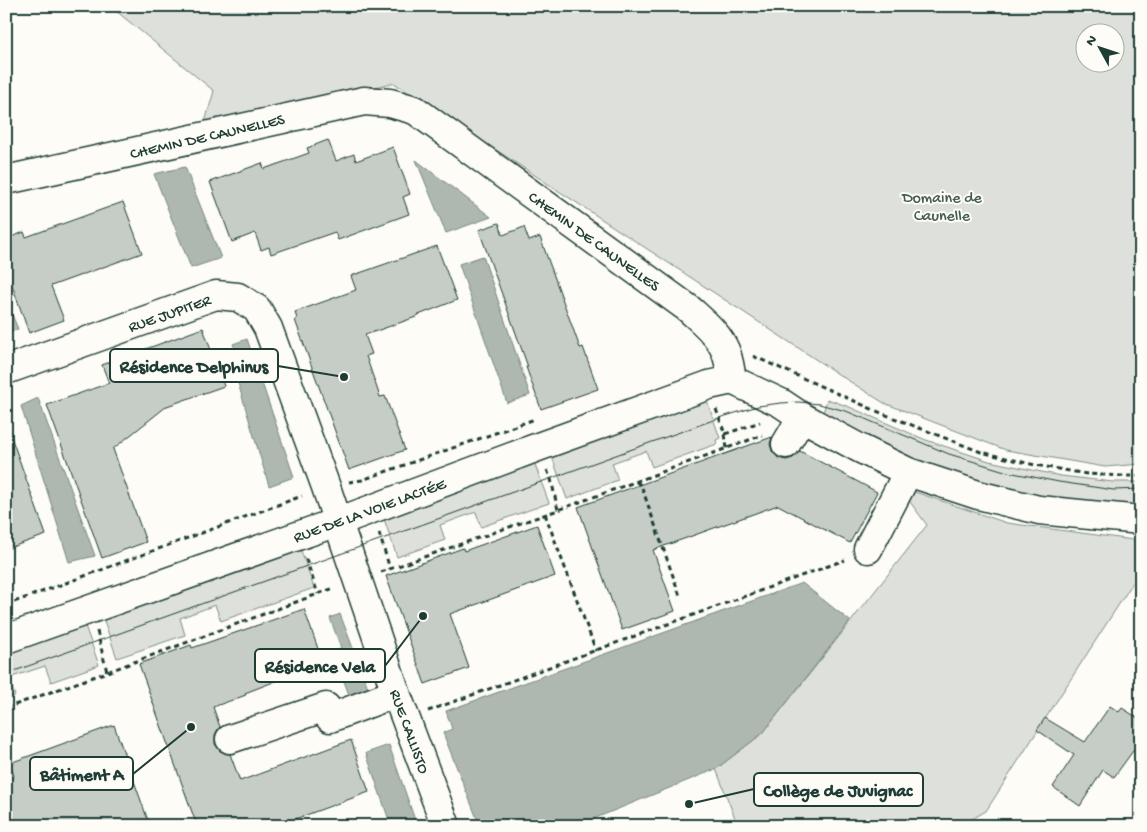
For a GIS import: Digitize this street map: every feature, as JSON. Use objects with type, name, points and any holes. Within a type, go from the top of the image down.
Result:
[{"type":"street","name":"CHEMIN DE CAUNELLES","points":[[6,180],[364,101],[390,102],[415,110],[689,309],[712,331],[724,347],[729,369]]},
{"type":"street","name":"RUE JUPITER","points":[[6,370],[216,295],[238,297],[257,309],[268,328],[337,522]]},
{"type":"street","points":[[729,369],[802,417],[860,449],[908,472],[978,495],[1040,510],[1141,520]]},
{"type":"street","name":"RUE DE LA VOIE LACTÉE","points":[[6,639],[337,522],[709,385],[729,369]]},
{"type":"street","points":[[778,438],[802,417]]},
{"type":"street","points":[[859,554],[908,472]]},
{"type":"street","name":"RUE CALLISTO","points":[[337,522],[396,693],[446,826]]},
{"type":"street","points":[[230,739],[326,707],[330,718],[338,716],[396,693]]},
{"type":"path","points":[[729,369],[751,355],[881,413],[981,452],[1035,465],[1087,474],[1141,476]]},
{"type":"path","points":[[390,568],[636,481],[778,438]]},
{"type":"path","points":[[636,481],[641,485],[680,596]]},
{"type":"path","points":[[6,605],[303,496]]},
{"type":"path","points":[[545,514],[596,651]]},
{"type":"path","points":[[406,719],[859,554]]},
{"type":"path","points":[[6,708],[318,594]]},
{"type":"path","points":[[91,608],[107,672]]},
{"type":"green space","name":"Domaine de Caunelle","points":[[110,6],[1141,6],[1141,464],[1105,467],[1006,450],[884,403],[394,83],[205,122],[214,91]]},
{"type":"green space","points":[[706,398],[720,438],[716,440],[717,444],[652,467],[646,451],[612,463],[618,480],[567,499],[551,454]]},
{"type":"green space","points":[[827,399],[926,440],[989,461],[1061,476],[1113,482],[1141,482],[1141,507],[1064,500],[1011,490],[959,475],[883,445],[823,413]]},
{"type":"green space","points":[[534,462],[549,503],[481,527],[476,512],[440,525],[445,540],[397,557],[383,516]]},
{"type":"green space","points":[[906,489],[1007,523],[1141,541],[1141,570],[986,811],[960,826],[738,826],[716,769],[763,733],[927,525],[904,494]]},
{"type":"green space","points":[[299,545],[314,588],[221,621],[215,605],[180,618],[185,635],[117,658],[102,615]]},
{"type":"green space","points":[[84,623],[99,665],[51,682],[45,666],[9,678],[15,696],[6,699],[6,651]]},
{"type":"shaded area","points":[[416,160],[491,217],[446,233]]},
{"type":"shaded area","points":[[185,167],[221,258],[191,268],[154,174]]},
{"type":"shaded area","points":[[483,256],[530,395],[507,403],[459,264]]},
{"type":"shaded area","points":[[6,300],[18,329],[6,334]]},
{"type":"shaded area","points":[[247,339],[294,477],[269,486],[238,383],[246,375],[233,344]]},
{"type":"shaded area","points":[[38,398],[95,556],[69,562],[21,406]]},
{"type":"shaded area","points":[[802,583],[850,621],[763,733],[716,769],[581,824],[563,826],[480,826],[443,733],[452,729],[446,711]]},
{"type":"shaded area","points":[[340,614],[370,693],[351,700],[333,652],[341,648],[330,618]]},
{"type":"shaded area","points":[[389,745],[417,826],[391,826],[366,753]]},
{"type":"building","points":[[328,140],[336,161],[354,154],[356,161],[393,147],[410,194],[403,197],[409,214],[338,240],[335,232],[271,254],[269,247],[261,250],[255,233],[232,242],[210,182],[262,163],[264,169],[309,153],[307,148]]},
{"type":"building","points":[[123,202],[142,253],[51,286],[64,320],[29,333],[6,268],[6,239],[24,232],[26,237]]},
{"type":"building","points":[[499,223],[503,235],[524,227],[529,241],[540,237],[580,348],[583,347],[598,389],[541,409],[479,230]]},
{"type":"building","points":[[437,246],[457,300],[365,335],[372,354],[366,356],[380,397],[385,396],[405,450],[349,470],[295,320],[297,319],[295,312],[356,290],[351,276]]},
{"type":"building","points":[[203,328],[224,386],[167,406],[113,449],[146,542],[102,558],[47,405],[109,383],[102,365]]},
{"type":"building","points":[[9,431],[46,535],[6,549],[6,432]]},
{"type":"building","points":[[772,437],[770,444],[772,451],[778,458],[786,460],[793,458],[800,451],[877,492],[850,543],[778,505],[653,550],[675,611],[622,630],[578,507]]},
{"type":"building","points":[[537,525],[555,576],[450,614],[469,668],[425,684],[386,576],[463,548],[464,551]]},
{"type":"building","points":[[304,609],[322,660],[292,671],[294,674],[245,693],[246,695],[213,707],[220,727],[215,735],[215,744],[220,751],[230,754],[240,781],[351,740],[369,792],[276,826],[197,826],[139,664],[191,645],[192,648]]},
{"type":"building","points":[[1110,706],[1119,712],[1122,708],[1141,720],[1141,740],[1114,777],[1103,770],[1080,806],[1053,787],[1074,755],[1037,730],[1045,718],[1085,742]]},
{"type":"building","points":[[114,725],[150,826],[6,826],[6,780],[14,776],[10,763]]},
{"type":"tram line","points":[[6,674],[719,418],[758,406],[799,402],[819,404],[846,411],[949,454],[1008,472],[1114,490],[1141,489]]},
{"type":"place","name":"Résidence Delphinus","points":[[344,377]]},
{"type":"place","name":"Résidence Vela","points":[[423,616]]},
{"type":"place","name":"Bâtiment A","points":[[191,727]]},
{"type":"place","name":"Collège de Juvignac","points":[[689,804]]}]
